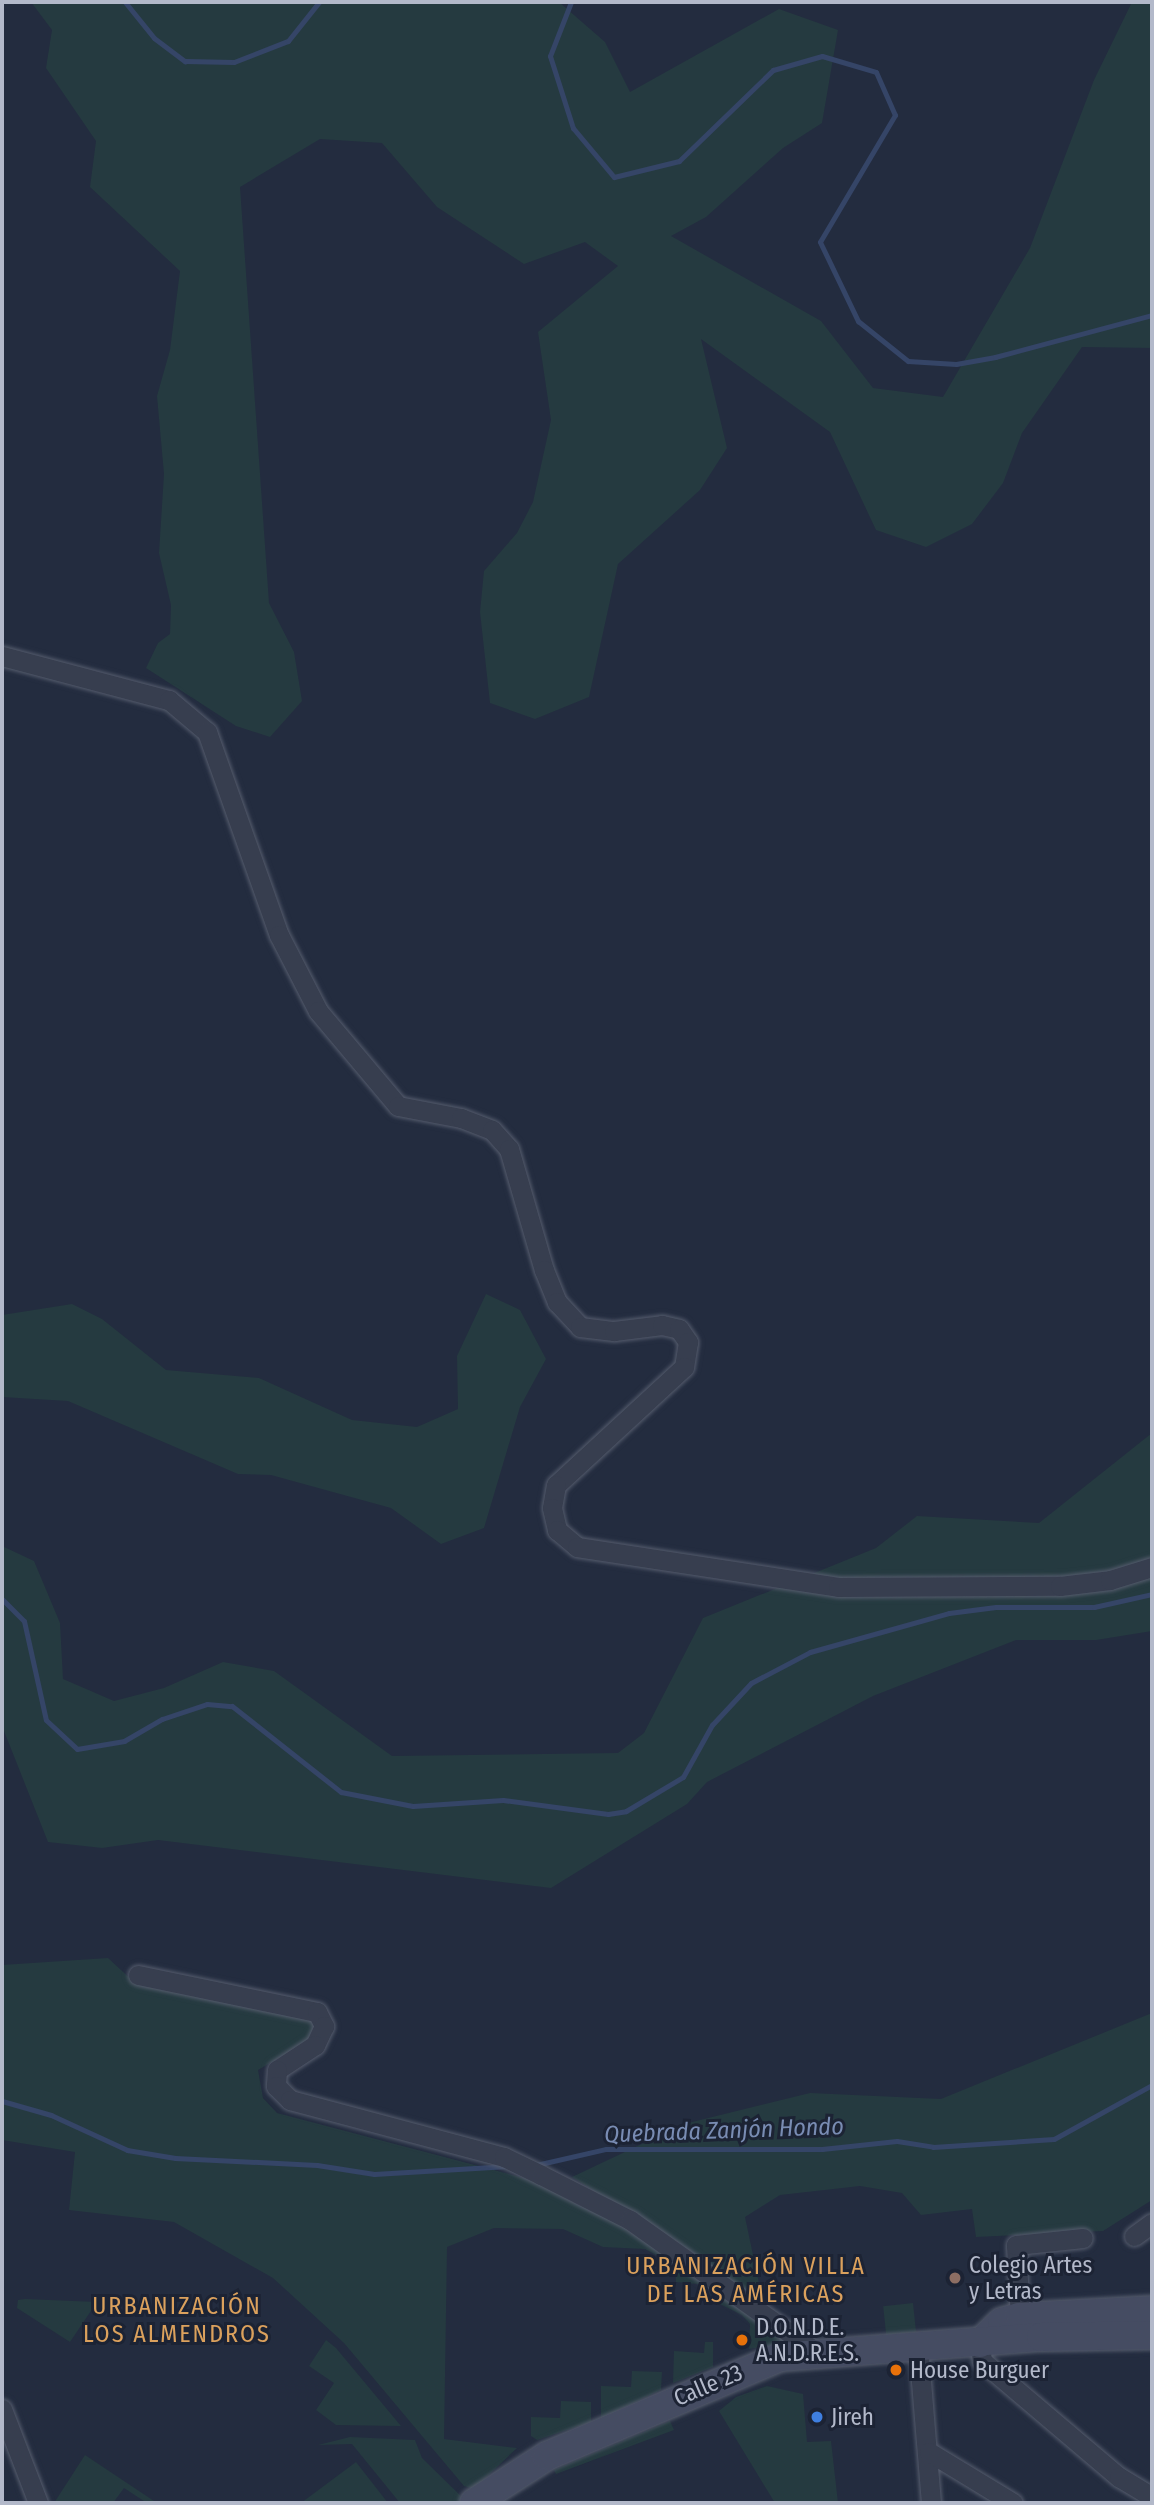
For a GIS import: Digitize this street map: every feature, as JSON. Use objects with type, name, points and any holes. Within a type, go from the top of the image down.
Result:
[{"type":"main road","points":[[980,2343],[1002,2322],[1020,2317],[1152,2310]]},
{"type":"main road","name":"Calle 23","points":[[474,2503],[528,2465],[603,2431],[743,2370],[815,2351],[1152,2335]]},
{"type":"street","points":[[2,656],[169,700],[206,732],[279,935],[318,1011],[398,1106],[461,1118],[492,1130],[509,1149],[557,1302],[580,1327],[614,1331],[662,1325],[679,1329],[688,1342],[684,1367],[572,1464],[556,1485],[552,1508],[557,1530],[577,1547],[838,1587],[1060,1586],[1110,1580],[1152,1567]]},
{"type":"street","points":[[138,1975],[317,2012],[324,2026],[315,2045],[277,2070],[276,2087],[290,2101],[504,2157],[630,2220],[815,2351]]},
{"type":"street","points":[[1134,2236],[1152,2223]]},
{"type":"street","points":[[1020,2317],[1016,2245],[1083,2238]]},
{"type":"street","points":[[980,2343],[982,2361],[1142,2497]]},
{"type":"street","points":[[918,2345],[929,2452],[931,2503]]},
{"type":"street","points":[[2,2409],[38,2503]]},
{"type":"street","points":[[929,2452],[1013,2503]]},
{"type":"green space","points":[[31,2],[559,2],[605,42],[630,92],[779,9],[838,30],[822,123],[783,148],[706,217],[671,236],[821,321],[873,388],[943,397],[1030,248],[1094,80],[1132,2],[1152,2],[1152,348],[1082,347],[1022,433],[1003,483],[972,524],[926,547],[876,530],[830,432],[701,339],[727,448],[700,490],[618,564],[589,697],[535,719],[490,703],[480,612],[484,571],[517,533],[533,502],[551,420],[538,332],[618,266],[585,242],[524,264],[437,207],[382,143],[320,139],[240,187],[269,603],[294,652],[302,701],[270,737],[236,726],[146,668],[158,643],[170,634],[171,605],[159,553],[164,474],[157,396],[170,350],[180,271],[90,187],[96,141],[46,68],[52,30]]},
{"type":"green space","points":[[486,1294],[520,1310],[546,1359],[520,1407],[484,1528],[441,1544],[391,1508],[271,1475],[238,1474],[68,1401],[2,1397],[2,1315],[72,1304],[102,1319],[166,1370],[259,1378],[352,1420],[417,1427],[458,1409],[457,1356]]},
{"type":"green space","points":[[1152,1433],[1152,1631],[1096,1640],[1016,1640],[873,1696],[707,1782],[687,1804],[551,1888],[158,1840],[102,1848],[48,1842],[2,1726],[2,1546],[34,1561],[60,1623],[63,1679],[114,1701],[164,1688],[223,1662],[274,1671],[392,1756],[618,1753],[644,1733],[703,1618],[876,1548],[917,1516],[1039,1523]]},
{"type":"green space","points":[[108,1958],[135,1983],[284,2012],[319,2024],[313,2038],[258,2070],[263,2098],[277,2113],[536,2181],[628,2225],[797,2341],[749,2349],[750,2324],[742,2315],[712,2300],[709,2285],[676,2282],[675,2265],[645,2249],[603,2247],[563,2229],[494,2228],[447,2247],[444,2439],[517,2448],[474,2489],[464,2486],[344,2343],[273,2278],[174,2222],[69,2210],[75,2152],[2,2140],[2,1965]]},
{"type":"green space","points":[[1152,2013],[1152,2200],[1103,2231],[976,2237],[972,2209],[921,2215],[902,2193],[860,2186],[780,2195],[745,2217],[763,2302],[572,2177],[684,2124],[810,2093],[941,2099]]},
{"type":"green space","points":[[18,2300],[97,2302],[70,2342],[17,2308]]},
{"type":"green space","points":[[913,2303],[916,2332],[886,2335],[883,2306]]},
{"type":"green space","points":[[326,2340],[336,2348],[401,2426],[336,2425],[316,2410],[334,2383],[309,2366]]},
{"type":"green space","points":[[705,2342],[713,2342],[713,2367],[673,2383],[674,2351],[704,2353]]},
{"type":"green space","points":[[632,2371],[662,2372],[661,2390],[601,2418],[601,2386],[631,2387]]},
{"type":"green space","points":[[767,2386],[803,2394],[807,2442],[831,2441],[838,2503],[775,2503],[719,2411],[736,2397]]},
{"type":"green space","points":[[561,2401],[591,2402],[591,2422],[537,2440],[531,2436],[531,2417],[560,2418]]},
{"type":"green space","points":[[670,2421],[674,2430],[556,2474],[554,2470]]},
{"type":"green space","points":[[350,2437],[415,2440],[422,2458],[466,2501],[400,2503],[352,2444],[318,2445]]},
{"type":"green space","points":[[85,2455],[157,2503],[147,2503],[124,2488],[113,2503],[54,2503]]},
{"type":"green space","points":[[356,2462],[388,2503],[301,2503]]},
{"type":"waterway","points":[[125,2],[154,38],[185,61],[234,62],[288,41],[319,2]]},
{"type":"waterway","points":[[571,2],[550,56],[573,128],[614,177],[679,161],[773,70],[822,56],[876,72],[895,115],[820,242],[858,321],[908,361],[956,364],[995,357],[1152,315]]},
{"type":"waterway","points":[[2,1599],[24,1621],[46,1720],[77,1749],[124,1741],[162,1719],[207,1704],[232,1706],[341,1792],[413,1806],[503,1800],[608,1814],[626,1811],[683,1777],[712,1725],[751,1683],[810,1652],[949,1613],[996,1607],[1094,1607],[1152,1594]]},
{"type":"waterway","name":"Quebrada Zanjón Hondo","points":[[536,2165],[606,2149],[822,2149],[897,2141],[933,2147],[1054,2139],[1152,2085]]},
{"type":"waterway","name":"Quebrada Zanjón Hondo","points":[[2,2101],[51,2115],[127,2150],[175,2158],[317,2165],[374,2174],[509,2166]]},
{"type":"place","name":"Colegio Artes y Letras","points":[[955,2278]]},
{"type":"place","name":"D.O.N.D.E. A.N.D.R.E.S.","points":[[742,2340]]},
{"type":"place","name":"House Burguer","points":[[896,2370]]},
{"type":"place","name":"Jireh","points":[[817,2417]]},
{"type":"district","name":"URBANIZACIÓN VILLA DE LAS AMÉRICAS","points":[[746,2281]]},
{"type":"district","name":"URBANIZACIÓN LOS ALMENDROS","points":[[177,2321]]}]
